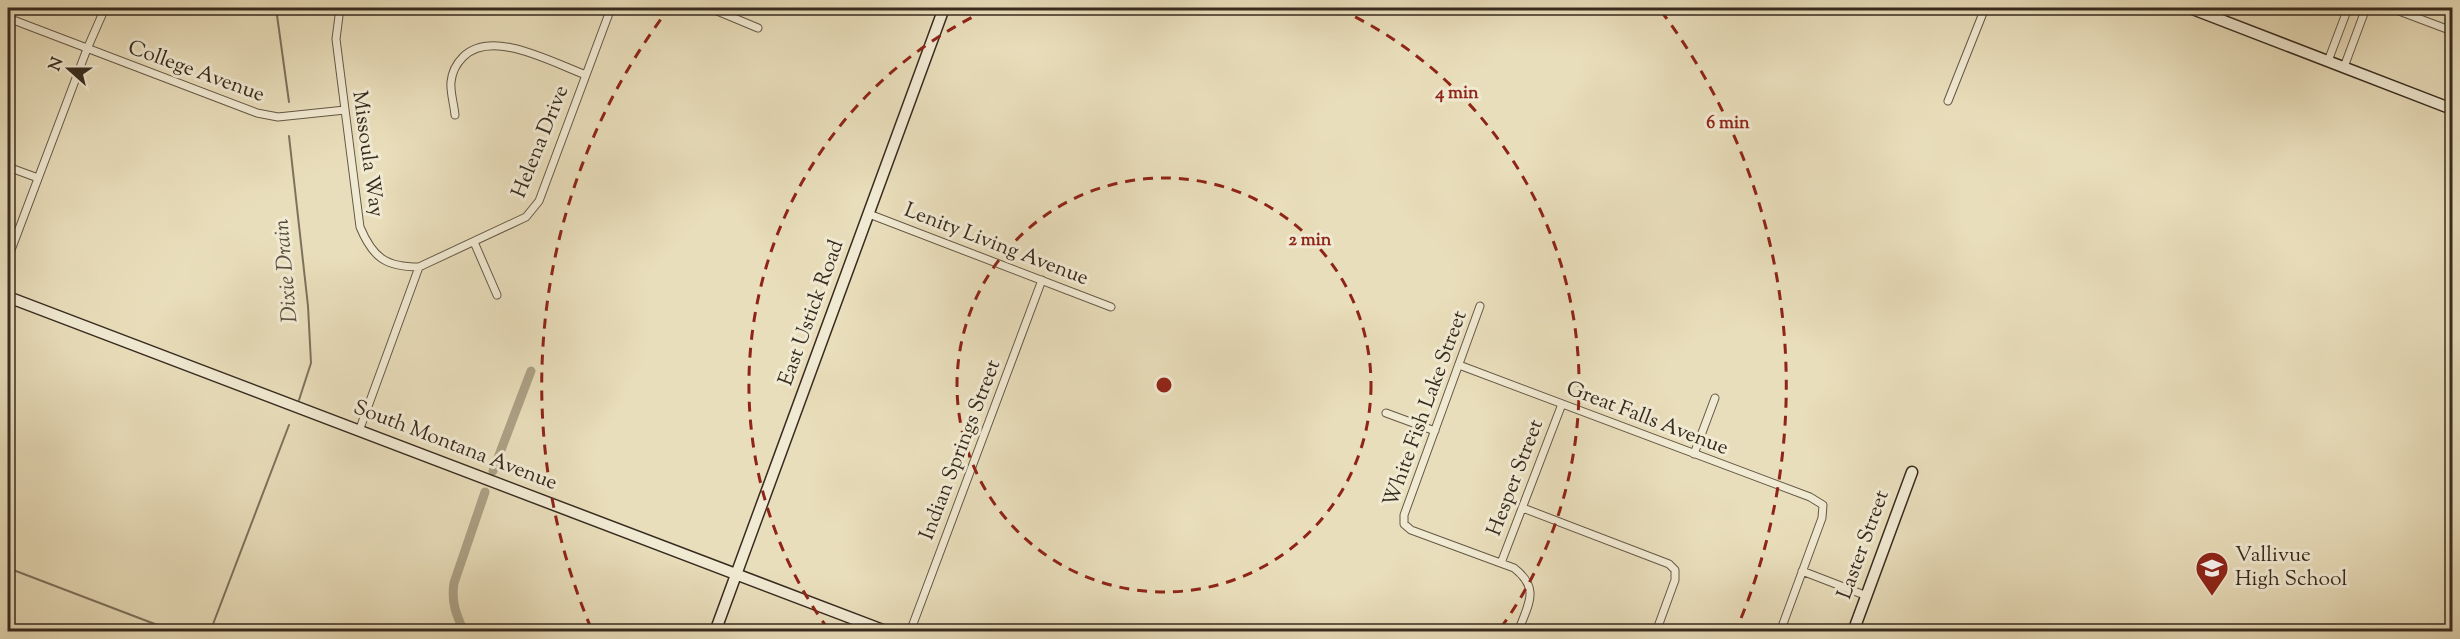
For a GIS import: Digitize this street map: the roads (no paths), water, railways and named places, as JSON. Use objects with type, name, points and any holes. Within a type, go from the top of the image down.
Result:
[{"type":"street","points":[[8,258],[87,49],[105,8]]},
{"type":"street","name":"Missoula Way","points":[[340,8],[336,39],[360,227],[376,256],[402,267],[419,267]]},
{"type":"street","name":"Helena Drive","points":[[419,267],[526,217],[533,210],[539,201],[611,8]]},
{"type":"street","points":[[710,8],[758,28]]},
{"type":"street","name":"East Ustick Road","points":[[715,632],[944,8]]},
{"type":"street","points":[[1948,101],[1985,8]]},
{"type":"street","points":[[2190,8],[2452,109]]},
{"type":"street","points":[[2328,61],[2348,8]]},
{"type":"street","points":[[2344,67],[2366,8]]},
{"type":"street","points":[[2391,8],[2452,31]]},
{"type":"street","points":[[2412,16],[2416,8]]},
{"type":"street","name":"College Avenue","points":[[8,18],[257,113],[278,117],[345,110]]},
{"type":"street","points":[[455,115],[451,82],[454,68],[471,50],[483,45],[508,46],[586,75]]},
{"type":"street","points":[[8,166],[38,178]]},
{"type":"street","name":"Lenity Living Avenue","points":[[869,214],[1111,307]]},
{"type":"street","points":[[474,242],[497,295]]},
{"type":"street","points":[[359,430],[419,267]]},
{"type":"street","name":"Indian Springs Street","points":[[910,632],[1042,280]]},
{"type":"street","name":"South Montana Avenue","points":[[8,297],[888,632]]},
{"type":"street","name":"White Fish Lake Street","points":[[1480,306],[1404,515],[1404,524],[1411,530],[1501,563]]},
{"type":"street","name":"Great Falls Avenue","points":[[1459,365],[1810,497],[1823,505],[1822,518],[1802,571]]},
{"type":"street","points":[[1694,454],[1715,398]]},
{"type":"street","name":"Hesper Street","points":[[1501,563],[1562,404]]},
{"type":"street","points":[[1386,413],[1435,431]]},
{"type":"street","name":"Laster Street","points":[[1853,632],[1912,472]]},
{"type":"street","points":[[1523,508],[1669,564],[1676,570],[1675,580],[1656,632]]},
{"type":"street","points":[[1501,563],[1514,568],[1526,577],[1531,588],[1530,601],[1519,630],[1530,632]]},
{"type":"street","points":[[1780,632],[1802,571],[1867,596]]},
{"type":"waterway","name":"Dixie Drain","points":[[276,8],[289,102]]},
{"type":"waterway","name":"Dixie Drain","points":[[289,136],[308,306],[311,363],[299,400]]},
{"type":"waterway","points":[[493,471],[531,371]]},
{"type":"waterway","name":"Dixie Drain","points":[[210,632],[289,425]]},
{"type":"waterway","points":[[464,632],[455,608],[454,583],[485,492]]},
{"type":"waterway","name":"Dixie Drain","points":[[8,568],[160,626]]},
{"type":"place","name":"Vallivue High School","points":[[2212,597]]}]
